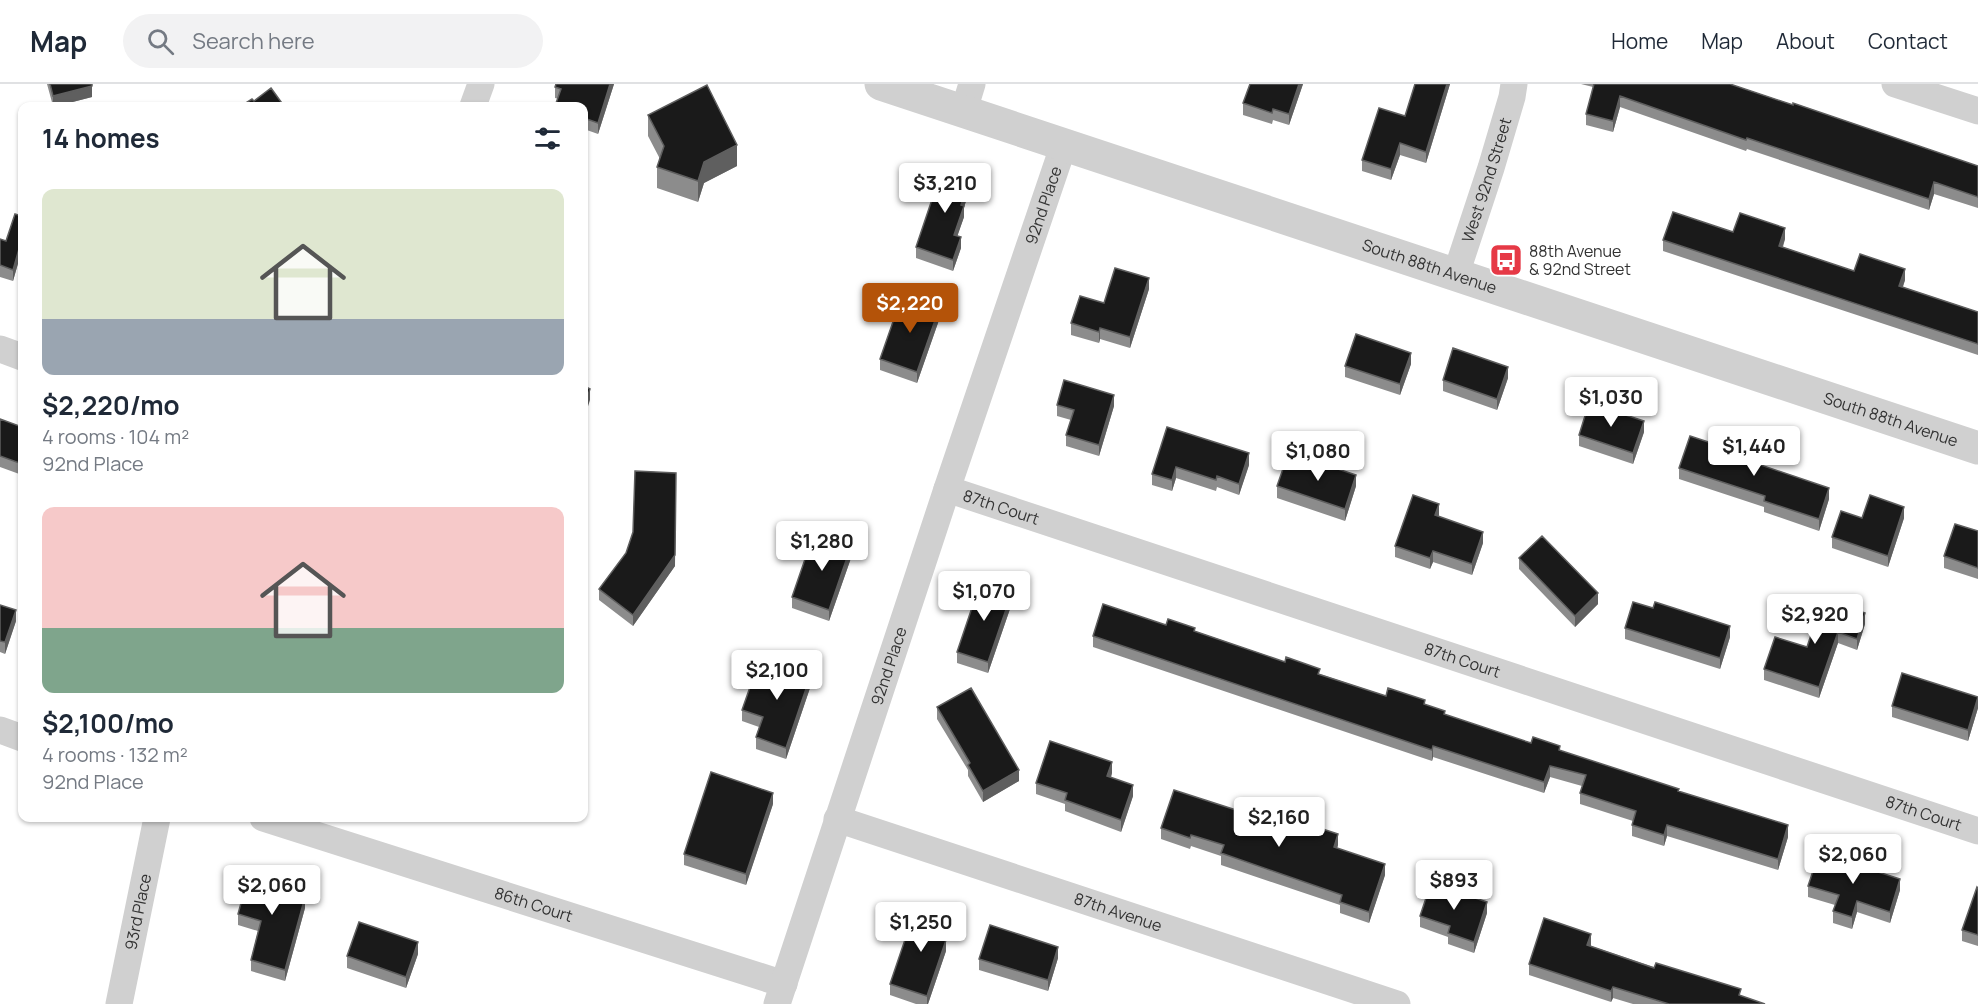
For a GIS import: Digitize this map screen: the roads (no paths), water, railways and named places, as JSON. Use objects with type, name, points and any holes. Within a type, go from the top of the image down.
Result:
[{"type":"street","points":[[474,102],[481,84]]},
{"type":"street","name":"South 88th Avenue","points":[[881,84],[968,97],[1064,144],[1978,448]]},
{"type":"street","name":"West 92nd Street","points":[[1456,274],[1494,158],[1514,84]]},
{"type":"street","points":[[1895,84],[1978,111]]},
{"type":"street","name":"92nd Place","points":[[780,994],[1064,144]]},
{"type":"street","points":[[0,349],[18,356]]},
{"type":"street","name":"87th Court","points":[[947,489],[1978,831]]},
{"type":"street","points":[[0,730],[18,737]]},
{"type":"street","name":"87th Avenue","points":[[837,819],[1397,1004]]},
{"type":"street","name":"93rd Place","points":[[119,1004],[156,822]]},
{"type":"street","name":"86th Court","points":[[275,822],[780,994]]},
{"type":"place","name":"88th Avenue & 92nd Street","points":[[1506,260]]}]
